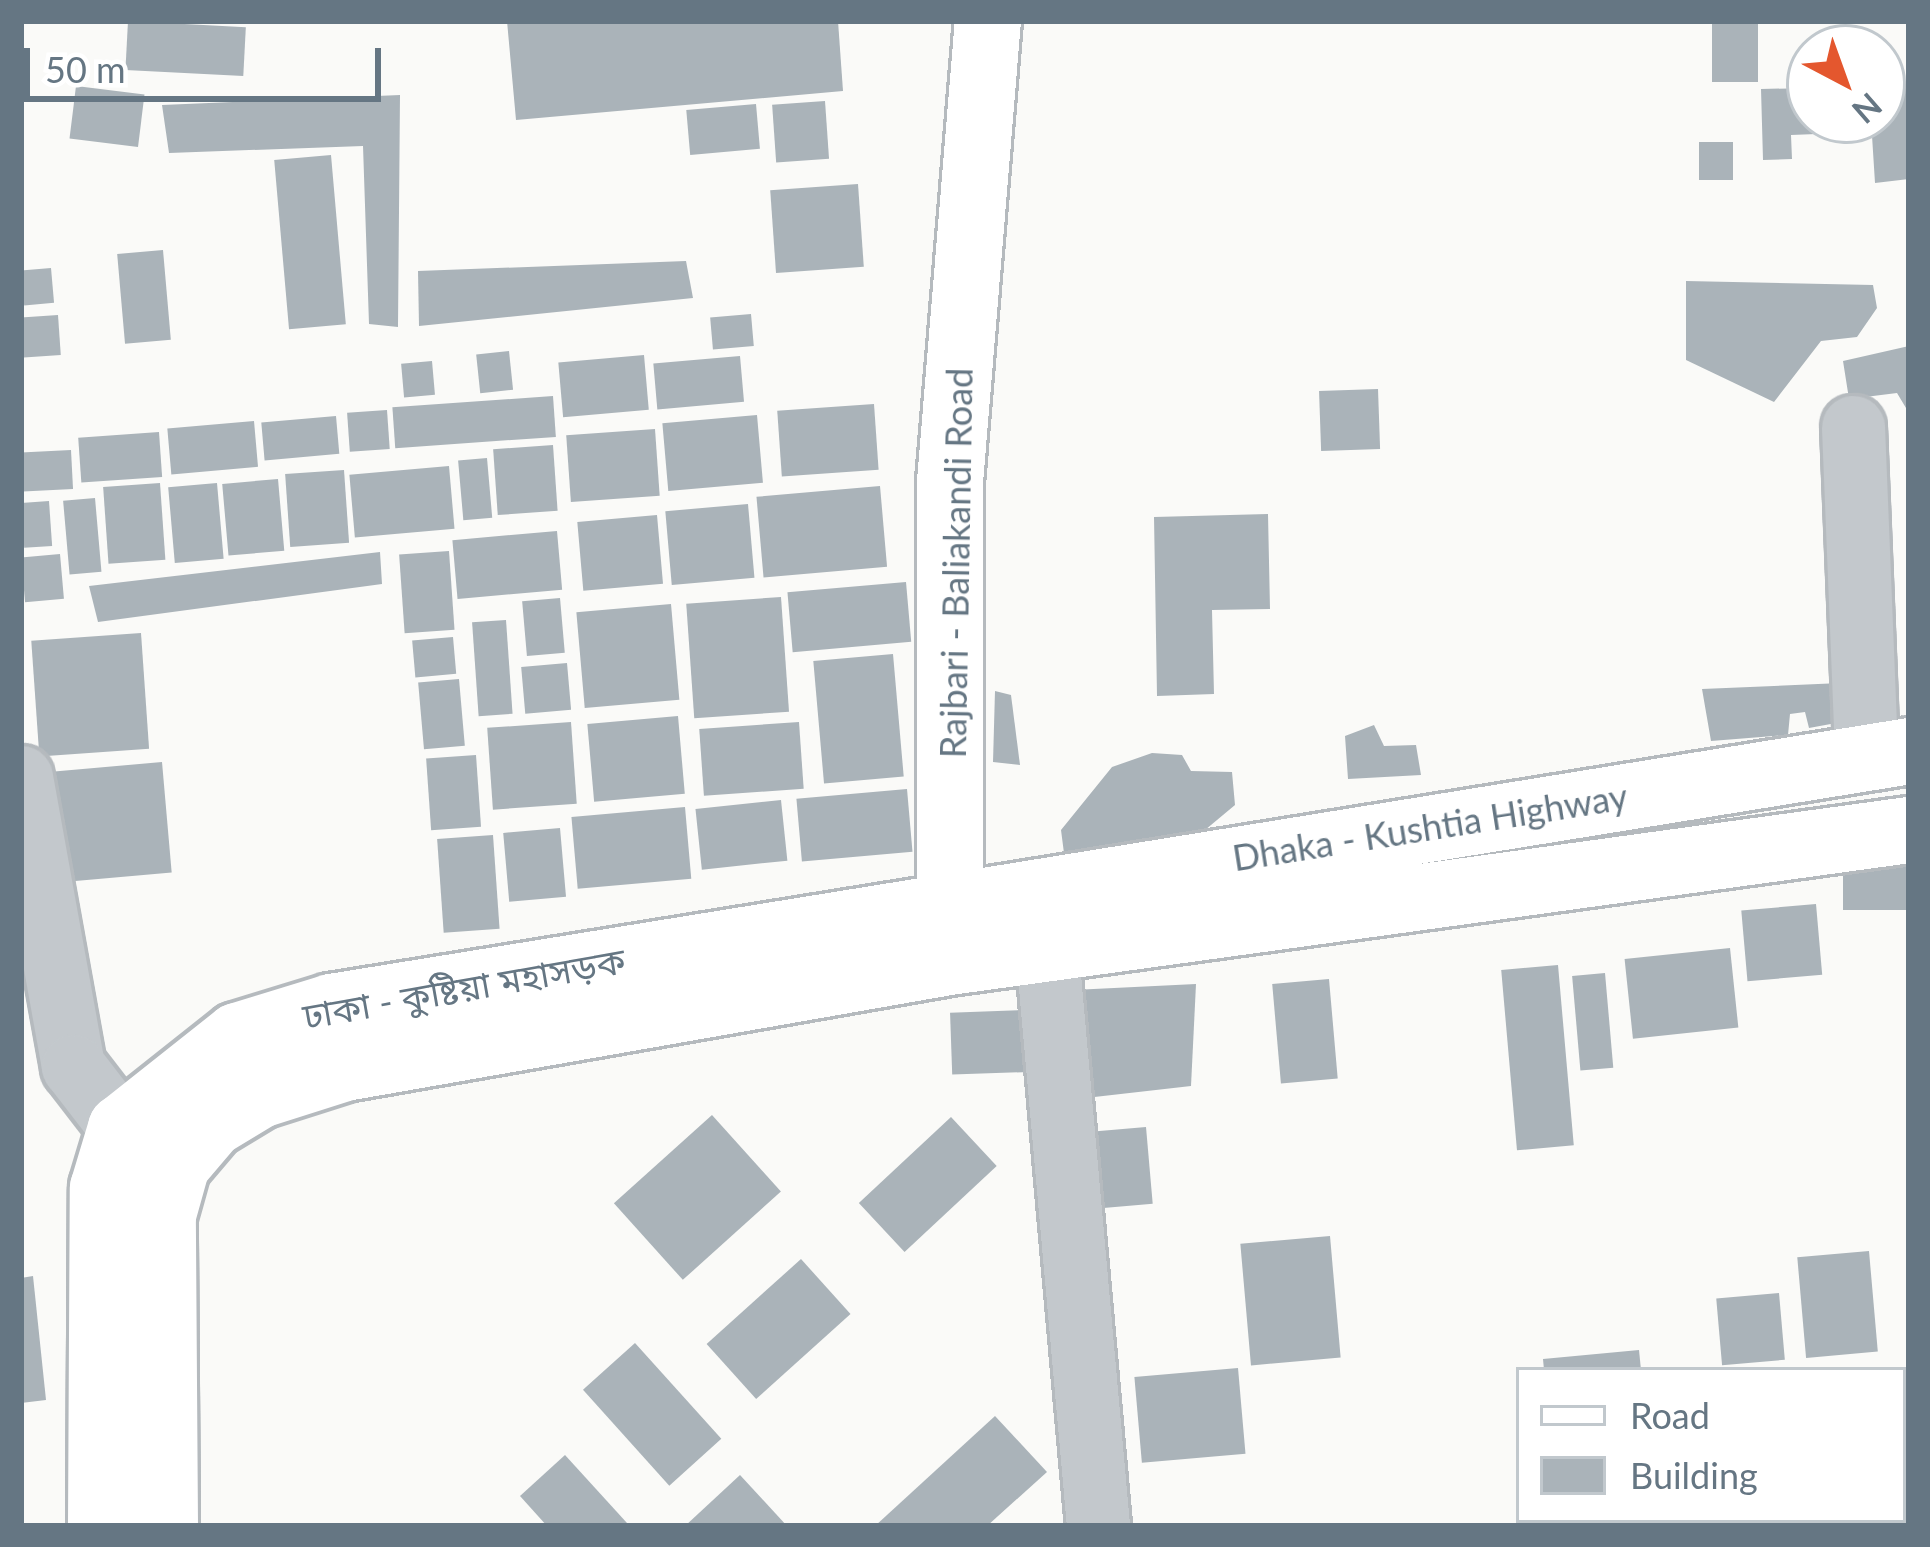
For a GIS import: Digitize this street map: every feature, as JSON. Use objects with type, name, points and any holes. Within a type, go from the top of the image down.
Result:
[{"type":"main road","name":"Rajbari - Baliakandi Road","points":[[950,933],[950,482],[988,21]]},
{"type":"main road","name":"Dhaka - Kushtia Highway","points":[[950,933],[1887,754]]},
{"type":"main road","name":"Dhaka - Kushtia Highway","points":[[950,933],[1047,953],[1909,830]]},
{"type":"main road","name":"ঢাকা - কুষ্টিয়া মহাসড়ক","points":[[121,1129],[237,1036],[331,1007],[950,933]]},
{"type":"main road","name":"ঢাকা - কুষ্টিয়া মহাসড়ক","points":[[165,1526],[163,1215],[176,1166],[212,1124],[345,1068],[950,933]]},
{"type":"main road","points":[[101,1526],[95,1266],[121,1129]]},
{"type":"street","points":[[1853,427],[1887,754]]},
{"type":"street","points":[[21,777],[47,1061],[121,1129]]},
{"type":"street","points":[[1047,953],[1099,1526]]},
{"type":"building","points":[[128,21],[246,27],[243,76],[125,70]]},
{"type":"building","points":[[507,21],[838,21],[843,91],[516,120]]},
{"type":"building","points":[[1712,21],[1758,21],[1758,82],[1712,82]]},
{"type":"building","points":[[1906,83],[1909,179],[1875,183],[1873,144],[1906,144]]},
{"type":"building","points":[[76,86],[144,94],[138,147],[70,139]]},
{"type":"building","points":[[1786,88],[1786,144],[1791,144],[1792,159],[1763,160],[1761,89]]},
{"type":"building","points":[[400,95],[398,327],[369,324],[363,146],[169,153],[162,105]]},
{"type":"building","points":[[825,101],[829,159],[776,163],[772,105]]},
{"type":"building","points":[[756,104],[760,149],[690,155],[686,110]]},
{"type":"building","points":[[1699,142],[1733,142],[1733,180],[1699,180]]},
{"type":"building","points":[[331,155],[346,324],[289,329],[274,160]]},
{"type":"building","points":[[858,184],[864,267],[776,273],[770,190]]},
{"type":"building","points":[[163,250],[171,340],[125,344],[117,254]]},
{"type":"building","points":[[686,261],[693,298],[419,326],[418,271]]},
{"type":"building","points":[[51,268],[54,303],[24,305],[21,271]]},
{"type":"building","points":[[1686,281],[1873,285],[1877,308],[1857,337],[1821,341],[1774,402],[1686,360]]},
{"type":"building","points":[[751,314],[754,346],[713,349],[710,318]]},
{"type":"building","points":[[58,315],[61,355],[24,357],[21,318]]},
{"type":"building","points":[[1909,346],[1909,413],[1897,393],[1849,399],[1843,361]]},
{"type":"building","points":[[509,351],[513,390],[480,393],[476,354]]},
{"type":"building","points":[[644,355],[649,410],[563,417],[558,362]]},
{"type":"building","points":[[740,356],[744,402],[657,409],[653,364]]},
{"type":"building","points":[[432,361],[435,395],[404,398],[401,364]]},
{"type":"building","points":[[1378,389],[1380,449],[1321,451],[1319,391]]},
{"type":"building","points":[[553,396],[556,437],[395,448],[392,407]]},
{"type":"building","points":[[874,404],[879,470],[782,477],[777,411]]},
{"type":"building","points":[[387,410],[390,449],[350,452],[347,413]]},
{"type":"building","points":[[757,415],[763,483],[668,491],[662,423]]},
{"type":"building","points":[[336,416],[339,454],[265,460],[261,423]]},
{"type":"building","points":[[254,421],[258,467],[171,474],[167,429]]},
{"type":"building","points":[[655,429],[660,496],[571,502],[566,435]]},
{"type":"building","points":[[159,432],[162,477],[81,483],[78,438]]},
{"type":"building","points":[[553,445],[558,511],[498,515],[493,449]]},
{"type":"building","points":[[71,450],[73,489],[23,492],[21,453]]},
{"type":"building","points":[[487,458],[492,518],[463,520],[458,461]]},
{"type":"building","points":[[449,466],[454,529],[355,537],[349,475]]},
{"type":"building","points":[[344,470],[349,543],[290,547],[285,474]]},
{"type":"building","points":[[278,479],[284,551],[228,556],[222,484]]},
{"type":"building","points":[[160,483],[165,560],[109,564],[103,487]]},
{"type":"building","points":[[217,483],[224,559],[175,563],[168,487]]},
{"type":"building","points":[[880,486],[887,567],[764,577],[756,497]]},
{"type":"building","points":[[95,498],[101,572],[70,575],[63,501]]},
{"type":"building","points":[[49,501],[52,546],[24,548],[21,503]]},
{"type":"building","points":[[748,504],[754,578],[672,585],[665,511]]},
{"type":"building","points":[[1268,514],[1270,609],[1212,610],[1214,694],[1157,696],[1154,517]]},
{"type":"building","points":[[657,515],[663,584],[583,591],[577,522]]},
{"type":"building","points":[[557,531],[562,590],[458,599],[452,540]]},
{"type":"building","points":[[449,551],[455,630],[405,633],[399,554]]},
{"type":"building","points":[[380,552],[382,584],[98,622],[89,586]]},
{"type":"building","points":[[60,554],[64,599],[25,602],[21,557]]},
{"type":"building","points":[[906,582],[911,642],[793,652],[787,592]]},
{"type":"building","points":[[781,597],[789,712],[694,718],[686,604]]},
{"type":"building","points":[[560,598],[565,653],[527,656],[522,601]]},
{"type":"building","points":[[671,604],[679,700],[585,708],[576,612]]},
{"type":"building","points":[[506,620],[513,714],[479,716],[472,622]]},
{"type":"building","points":[[141,633],[149,749],[39,756],[31,641]]},
{"type":"building","points":[[453,637],[456,674],[415,677],[412,641]]},
{"type":"building","points":[[893,654],[904,777],[824,784],[813,661]]},
{"type":"building","points":[[567,663],[571,710],[525,714],[521,667]]},
{"type":"building","points":[[459,679],[465,746],[424,749],[418,683]]},
{"type":"building","points":[[1841,683],[1847,721],[1809,728],[1805,712],[1790,714],[1788,735],[1711,741],[1702,689]]},
{"type":"building","points":[[995,691],[1011,695],[1020,765],[993,762]]},
{"type":"building","points":[[678,716],[685,794],[594,802],[587,724]]},
{"type":"building","points":[[571,722],[577,804],[493,810],[487,728]]},
{"type":"building","points":[[799,722],[804,789],[704,796],[699,729]]},
{"type":"building","points":[[1374,725],[1384,746],[1416,745],[1421,775],[1348,779],[1345,736]]},
{"type":"building","points":[[1152,753],[1182,755],[1191,771],[1232,772],[1235,805],[1169,860],[1065,861],[1061,830],[1112,767]]},
{"type":"building","points":[[476,755],[481,827],[431,830],[426,758]]},
{"type":"building","points":[[162,762],[172,873],[64,882],[54,771]]},
{"type":"building","points":[[907,789],[912,852],[802,861],[796,799]]},
{"type":"building","points":[[781,800],[787,861],[702,870],[695,809]]},
{"type":"building","points":[[685,807],[691,879],[578,889],[571,817]]},
{"type":"building","points":[[560,828],[566,897],[509,902],[503,833]]},
{"type":"building","points":[[493,835],[500,929],[444,933],[437,839]]},
{"type":"building","points":[[1843,861],[1909,861],[1909,910],[1843,910]]},
{"type":"building","points":[[1816,904],[1822,975],[1747,981],[1741,911]]},
{"type":"building","points":[[1730,948],[1738,1028],[1633,1039],[1625,959]]},
{"type":"building","points":[[1558,965],[1574,1145],[1517,1150],[1501,970]]},
{"type":"building","points":[[1605,973],[1613,1068],[1580,1071],[1572,976]]},
{"type":"building","points":[[1329,979],[1338,1079],[1281,1084],[1272,984]]},
{"type":"building","points":[[1196,984],[1191,1086],[1068,1100],[1073,990]]},
{"type":"building","points":[[1026,1010],[1028,1072],[952,1075],[950,1013]]},
{"type":"building","points":[[712,1115],[781,1192],[683,1280],[614,1203]]},
{"type":"building","points":[[951,1117],[997,1166],[905,1252],[859,1203]]},
{"type":"building","points":[[1146,1127],[1153,1204],[1086,1210],[1079,1133]]},
{"type":"building","points":[[1330,1236],[1341,1358],[1251,1365],[1240,1244]]},
{"type":"building","points":[[1869,1251],[1878,1352],[1806,1358],[1797,1257]]},
{"type":"building","points":[[801,1259],[851,1314],[756,1399],[707,1344]]},
{"type":"building","points":[[33,1276],[46,1400],[21,1403],[21,1278]]},
{"type":"building","points":[[1779,1293],[1785,1360],[1722,1365],[1716,1298]]},
{"type":"building","points":[[635,1343],[721,1439],[669,1486],[583,1390]]},
{"type":"building","points":[[1639,1350],[1641,1367],[1544,1367],[1543,1359]]},
{"type":"building","points":[[1238,1368],[1245,1454],[1142,1463],[1134,1377]]},
{"type":"building","points":[[995,1416],[1047,1472],[987,1526],[875,1526]]},
{"type":"building","points":[[565,1455],[627,1523],[624,1526],[547,1526],[520,1496]]},
{"type":"building","points":[[740,1475],[787,1526],[685,1526]]}]
